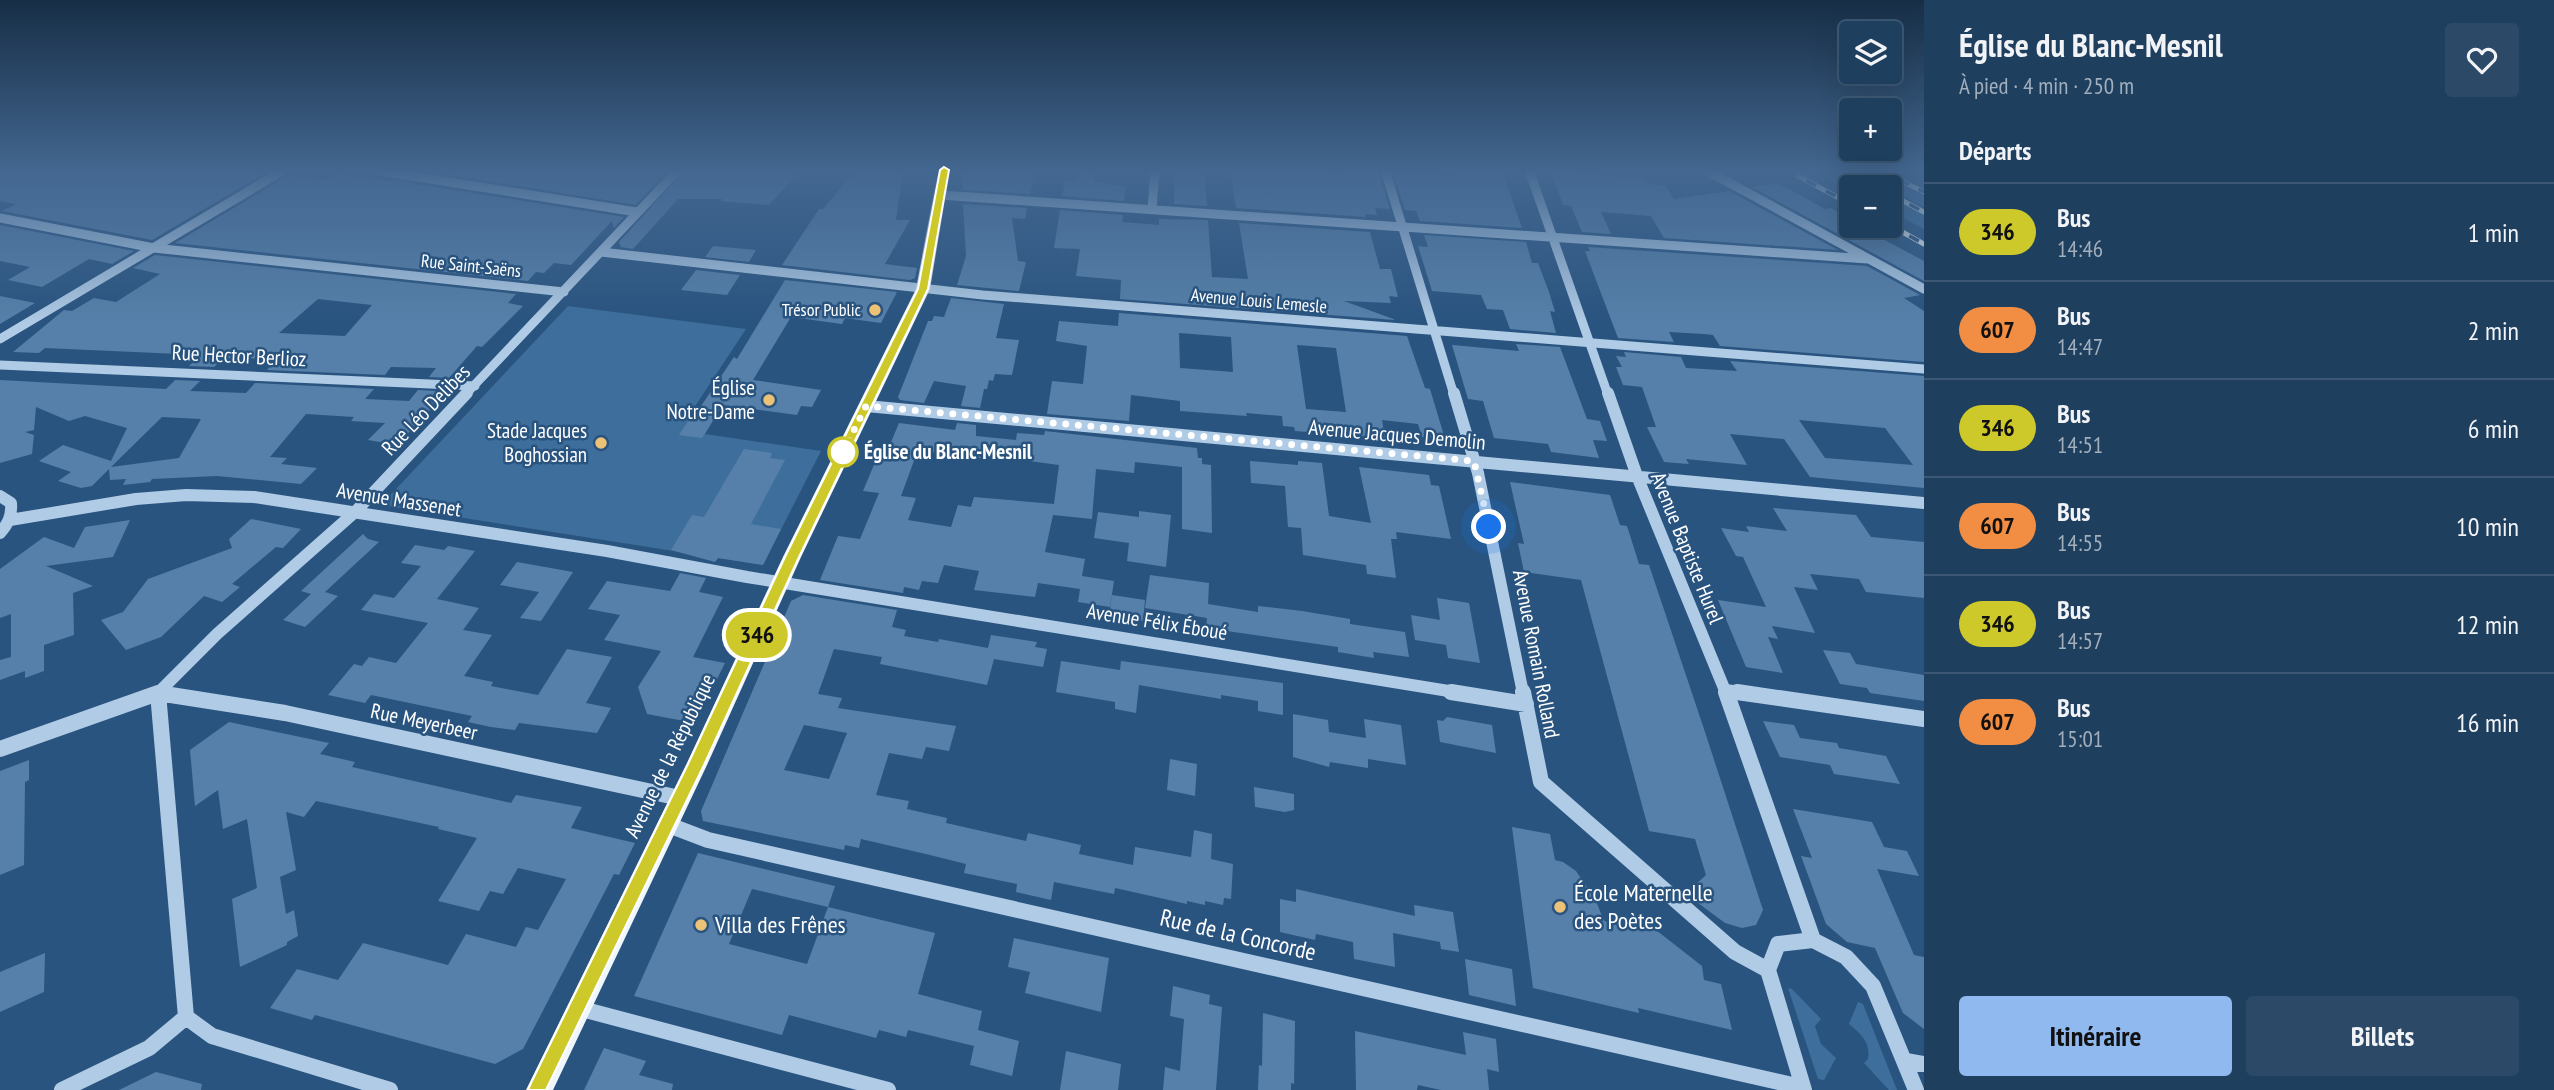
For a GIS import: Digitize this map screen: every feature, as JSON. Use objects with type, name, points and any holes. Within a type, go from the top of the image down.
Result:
[{"type":"main road","name":"Avenue de la République","points":[[539,1090],[923,289],[935,221]]},
{"type":"street","name":"Rue Saint-Saëns","points":[[15,221],[154,247],[564,292]]},
{"type":"street","points":[[0,339],[198,221]]},
{"type":"street","name":"Rue Léo Delibes","points":[[158,693],[217,634],[355,512],[628,221]]},
{"type":"street","points":[[1317,221],[1868,258]]},
{"type":"street","name":"Avenue Romain Rolland","points":[[1401,221],[1474,461],[1541,782],[1735,952],[1768,970]]},
{"type":"street","name":"Avenue Baptiste Hurel","points":[[1547,221],[1637,476],[1724,690],[1813,940]]},
{"type":"street","points":[[1800,221],[1924,289]]},
{"type":"street","points":[[601,252],[923,289]]},
{"type":"street","name":"Avenue Louis Lemesle","points":[[923,289],[1924,369]]},
{"type":"street","name":"Rue Hector Berlioz","points":[[0,365],[475,386]]},
{"type":"street","name":"Avenue Jacques Demolin","points":[[866,406],[1924,503]]},
{"type":"street","name":"Avenue Massenet","points":[[10,520],[136,499],[186,495],[254,497],[607,551],[781,582]]},
{"type":"street","points":[[0,496],[11,503],[10,520],[0,533]]},
{"type":"street","name":"Avenue Félix Éboué","points":[[781,582],[1526,704]]},
{"type":"street","points":[[1724,690],[1924,719]]},
{"type":"street","points":[[0,749],[158,693],[186,1017]]},
{"type":"street","name":"Rue Meyerbeer","points":[[158,693],[285,713],[680,798]]},
{"type":"street","name":"Rue de la Concorde","points":[[666,824],[708,839],[1803,1088]]},
{"type":"street","points":[[1803,1088],[1768,970],[1778,944],[1813,940],[1846,957],[1873,986],[1915,1062],[1916,1090]]},
{"type":"street","points":[[578,1008],[888,1090]]},
{"type":"street","points":[[62,1090],[149,1048],[186,1017]]},
{"type":"street","points":[[186,1017],[212,1035],[390,1090]]},
{"type":"shaded area","points":[[1909,221],[1924,221],[1924,229]]},
{"type":"shaded area","name":"Stade Jacques Boghossian","points":[[568,306],[746,329],[692,411],[716,415],[705,434],[821,451],[763,565],[381,505]]},
{"type":"shaded area","points":[[1788,988],[1821,1019],[1815,1026],[1821,1044],[1836,1058],[1824,1080],[1818,1079]]},
{"type":"shaded area","points":[[1858,1002],[1863,1004],[1897,1090],[1889,1090],[1864,1063],[1869,1053],[1866,1044],[1849,1024]]},
{"type":"building","points":[[53,221],[184,221],[152,240]]},
{"type":"building","points":[[212,221],[620,221],[614,228],[612,221],[571,265],[554,263],[544,273],[536,272],[528,281],[175,243]]},
{"type":"building","points":[[638,221],[658,221],[633,249],[621,247],[619,242]]},
{"type":"building","points":[[811,221],[910,221],[885,264],[917,268],[915,278],[910,280],[782,265]]},
{"type":"building","points":[[964,221],[1012,221],[1018,261],[1026,262],[1019,291],[957,285],[966,256]]},
{"type":"building","points":[[1058,221],[1122,221],[1159,225],[1159,221],[1208,221],[1212,277],[1248,279],[1239,223],[1370,232],[1380,269],[1391,269],[1398,297],[1389,296],[1391,303],[1344,301],[1396,320],[1120,299],[1121,280],[1076,276],[1080,249],[1054,248]]},
{"type":"building","points":[[1420,221],[1520,221],[1522,228]]},
{"type":"building","points":[[1577,221],[1605,221],[1611,234],[1582,232]]},
{"type":"building","points":[[1654,221],[1784,221],[1838,250],[1664,238]]},
{"type":"building","points":[[1814,221],[1839,221],[1839,235]]},
{"type":"building","points":[[0,225],[134,251],[112,264],[89,259],[42,287],[8,280],[30,267],[0,261]]},
{"type":"building","points":[[1424,235],[1526,242],[1532,263],[1538,263],[1549,292],[1555,312],[1550,311],[1556,333],[1510,329],[1503,310],[1487,309],[1481,295],[1432,291],[1418,246],[1428,247]]},
{"type":"building","points":[[1845,238],[1881,238],[1924,261],[1924,281]]},
{"type":"building","points":[[713,246],[756,250],[749,262],[705,257]]},
{"type":"building","points":[[1588,247],[1867,266],[1920,295],[1904,298],[1924,311],[1924,362],[1720,346],[1713,335],[1704,334],[1669,332],[1674,342],[1618,338],[1585,251],[1590,251]]},
{"type":"building","points":[[155,255],[516,294],[508,303],[523,306],[482,347],[477,346],[449,378],[429,377],[436,368],[391,367],[385,375],[267,370],[277,359],[223,358],[214,367],[189,366],[201,355],[45,348],[39,353],[13,352],[64,310],[72,311],[94,298],[116,302],[160,274],[133,268]],"holes":[[[318,299],[372,305],[345,336],[279,333]]]},
{"type":"building","points":[[696,270],[740,275],[727,295],[681,290]]},
{"type":"building","points":[[785,280],[897,292],[881,323],[845,318],[842,324],[791,317],[753,380],[821,390],[812,407],[801,406],[797,415],[723,405],[702,438],[679,435],[734,357],[737,359]]},
{"type":"building","points":[[0,296],[35,303],[0,324]]},
{"type":"building","points":[[951,298],[1004,304],[996,338],[1019,340],[1012,375],[995,374],[993,381],[989,380],[980,408],[961,406],[966,386],[934,381],[924,403],[900,400],[898,397],[928,321],[932,321],[934,316],[944,317]]},
{"type":"building","points":[[1119,313],[1407,336],[1425,388],[1430,389],[1445,439],[1422,437],[1418,424],[1382,420],[1385,438],[1295,431],[1294,427],[1283,426],[1282,416],[1180,411],[1180,401],[1131,395],[1129,421],[1047,414],[1052,381],[1083,384],[1087,346],[1056,341],[1059,321],[1118,326]],"holes":[[[1179,333],[1231,337],[1233,372],[1180,368]],[[1297,345],[1336,348],[1346,412],[1306,409]]]},
{"type":"building","points":[[1516,344],[1560,347],[1587,419],[1600,421],[1607,441],[1593,440],[1599,458],[1551,452],[1548,444],[1494,438],[1483,401],[1468,399],[1452,345],[1519,351]]},
{"type":"building","points":[[1624,352],[1681,357],[1686,368],[1737,371],[1730,361],[1924,376],[1924,488],[1810,477],[1784,439],[1730,434],[1747,465],[1686,459],[1689,464],[1664,462],[1647,427],[1656,427],[1642,387],[1623,385],[1616,367],[1622,367],[1616,356],[1626,357]],"holes":[[[1799,420],[1885,428],[1913,465],[1825,458]]]},
{"type":"building","points":[[0,380],[166,389],[175,380],[200,381],[190,391],[246,393],[255,383],[374,389],[365,399],[409,401],[418,390],[437,391],[433,396],[443,396],[397,445],[368,440],[385,423],[351,421],[354,417],[306,414],[270,457],[287,458],[281,464],[317,468],[301,484],[217,476],[152,479],[150,482],[123,485],[126,479],[110,480],[109,469],[92,486],[81,488],[58,481],[71,472],[39,461],[63,445],[111,461],[127,428],[85,416],[69,421],[36,407],[34,430],[25,432],[34,435],[32,454],[0,463]],"holes":[[[162,417],[201,419],[179,458],[111,467]]]},
{"type":"building","points":[[899,423],[955,430],[957,423],[976,425],[976,436],[1016,440],[1017,433],[1044,435],[1045,431],[1197,448],[1202,464],[1211,465],[1212,533],[1182,529],[1182,467],[1135,462],[1134,473],[1096,469],[1092,519],[1053,515],[1045,552],[1085,559],[1082,576],[1114,581],[1110,607],[1078,602],[1081,583],[1080,589],[1038,583],[1035,597],[974,590],[979,571],[944,565],[938,583],[922,581],[919,590],[904,587],[903,593],[820,580],[838,536],[860,539],[879,493],[863,491],[876,460],[882,461]],"holes":[[[931,452],[982,458],[983,455],[1059,465],[1054,504],[974,497],[971,507],[958,505],[951,527],[908,520],[916,498],[901,496],[915,458],[928,460]]]},
{"type":"building","points":[[744,449],[772,453],[770,458],[785,460],[751,524],[781,529],[763,565],[718,558],[715,562],[671,550],[692,515],[704,517]]},
{"type":"building","points":[[1250,461],[1298,465],[1298,461],[1322,463],[1329,516],[1371,523],[1359,467],[1429,475],[1431,485],[1439,486],[1451,539],[1396,532],[1397,539],[1391,539],[1396,578],[1367,574],[1366,565],[1303,555],[1301,528],[1288,527],[1285,486],[1251,483]]},
{"type":"building","points":[[1510,482],[1610,495],[1620,525],[1627,526],[1639,564],[1649,565],[1763,910],[1756,925],[1742,928],[1725,923],[1690,897],[1699,890],[1695,885],[1706,875],[1695,839],[1649,831],[1581,580],[1524,572],[1518,543],[1524,544]]},
{"type":"building","points":[[1773,508],[1856,515],[1871,537],[1924,542],[1924,598],[1866,592],[1859,579],[1810,574],[1818,590],[1794,587],[1815,633],[1772,626],[1778,639],[1768,637],[1783,673],[1746,667],[1718,600],[1766,607],[1743,557],[1736,556],[1721,528],[1749,532],[1746,526],[1787,531]]},
{"type":"building","points":[[1139,511],[1171,515],[1166,567],[1127,561],[1129,543],[1094,538],[1098,512],[1139,517]]},
{"type":"building","points":[[251,519],[301,529],[283,548],[276,547],[232,584],[240,587],[222,602],[204,596],[161,637],[126,650],[101,620],[123,612],[148,579],[232,548],[229,539]]},
{"type":"building","points":[[130,520],[113,557],[46,566],[93,586],[73,593],[74,635],[44,645],[44,671],[25,678],[25,671],[0,680],[0,660],[11,657],[11,614],[0,618],[0,569],[44,537],[74,548],[85,527]]},
{"type":"building","points":[[363,534],[368,539],[379,542],[325,592],[338,596],[305,627],[283,620],[311,594],[301,591]]},
{"type":"building","points":[[415,545],[444,550],[448,546],[475,551],[437,599],[479,608],[463,630],[492,635],[464,676],[493,682],[491,686],[538,695],[567,649],[612,657],[586,703],[611,708],[597,733],[519,723],[515,730],[491,727],[468,722],[472,716],[371,695],[365,703],[328,695],[354,664],[362,666],[369,657],[396,663],[428,623],[361,610],[374,594],[394,598],[421,566],[401,563]]},
{"type":"building","points":[[517,562],[573,572],[541,621],[520,618],[539,592],[500,585]]},
{"type":"building","points":[[680,573],[706,578],[699,592],[723,597],[693,657],[725,663],[695,723],[647,714],[638,687],[661,651],[604,640],[620,615],[588,609],[607,581],[670,591]]},
{"type":"building","points":[[1150,575],[1209,583],[1208,604],[1258,612],[1258,606],[1302,611],[1350,619],[1350,624],[1405,632],[1409,657],[1373,652],[1374,658],[1338,652],[1338,647],[1206,628],[1207,618],[1145,608]]},
{"type":"building","points":[[803,595],[897,610],[892,627],[906,630],[904,636],[988,648],[991,635],[1037,642],[1035,647],[1047,649],[1043,667],[994,659],[987,685],[880,664],[882,657],[834,649],[818,694],[842,698],[838,708],[956,726],[949,751],[926,747],[922,759],[889,753],[876,795],[909,801],[907,809],[947,818],[946,823],[1026,841],[1028,833],[1081,845],[1079,854],[1133,865],[1135,847],[1191,857],[1194,830],[1212,834],[1211,859],[1233,864],[1231,899],[1224,898],[1223,905],[1205,901],[1205,905],[1187,901],[1187,904],[1115,888],[1114,894],[1054,882],[1051,900],[1016,892],[1017,884],[964,873],[966,864],[861,839],[859,848],[845,845],[844,850],[703,821],[701,811],[791,601]],"holes":[[[804,725],[847,733],[829,779],[784,770]]]},
{"type":"building","points":[[1112,595],[1145,600],[1143,621],[1109,616]]},
{"type":"building","points":[[1437,598],[1469,603],[1480,663],[1448,658],[1446,645],[1415,640],[1411,615],[1440,620]]},
{"type":"building","points":[[1823,650],[1850,653],[1856,664],[1924,675],[1924,701],[1870,693],[1867,688],[1840,684]]},
{"type":"building","points":[[1061,661],[1120,670],[1121,661],[1283,683],[1283,715],[1258,711],[1258,701],[1221,695],[1221,699],[1139,685],[1136,713],[1115,709],[1115,702],[1056,692]]},
{"type":"building","points":[[1293,714],[1328,720],[1329,732],[1366,738],[1364,719],[1401,725],[1406,765],[1368,759],[1368,768],[1330,762],[1329,767],[1293,757]]},
{"type":"building","points":[[1447,717],[1492,725],[1496,753],[1440,742],[1437,720],[1443,721]]},
{"type":"building","points":[[1763,721],[1794,725],[1800,738],[1837,743],[1839,748],[1886,756],[1900,784],[1834,774],[1830,765],[1780,757]]},
{"type":"building","points":[[229,722],[329,743],[320,754],[355,762],[352,767],[511,803],[516,795],[582,807],[571,828],[635,843],[619,875],[614,874],[523,1049],[495,1064],[315,1015],[312,1020],[270,1008],[297,969],[338,980],[363,943],[448,965],[466,934],[516,947],[526,927],[538,930],[566,879],[518,868],[503,894],[490,891],[479,911],[438,901],[477,838],[438,829],[439,827],[316,801],[304,817],[286,812],[296,870],[280,877],[286,914],[294,910],[298,936],[287,942],[287,945],[240,967],[232,899],[257,888],[247,819],[223,829],[218,790],[195,806],[190,750]]},
{"type":"building","points":[[1170,759],[1197,764],[1195,796],[1167,790]]},
{"type":"building","points":[[29,760],[29,780],[25,782],[24,865],[0,875],[0,771]]},
{"type":"building","points":[[1254,787],[1294,794],[1294,810],[1285,812],[1255,807]]},
{"type":"building","points":[[1793,809],[1872,822],[1884,847],[1907,851],[1919,876],[1877,869],[1914,955],[1924,957],[1924,1029],[1903,1013],[1875,948],[1847,942],[1826,924],[1801,856],[1812,858]]},
{"type":"building","points":[[1512,827],[1550,834],[1555,860],[1576,871],[1596,901],[1604,921],[1630,927],[1636,922],[1647,923],[1702,966],[1704,980],[1721,984],[1732,1030],[1638,1008],[1639,1013],[1533,988]]},
{"type":"building","points":[[698,853],[835,886],[828,907],[935,933],[918,994],[982,1011],[978,1030],[1019,1041],[1012,1076],[970,1065],[974,1046],[908,1030],[906,1037],[879,1030],[876,1038],[789,1015],[782,1035],[634,996]],"holes":[[[752,889],[828,907],[807,964],[729,944]]]},
{"type":"building","points":[[1296,889],[1415,916],[1414,905],[1453,912],[1459,952],[1441,949],[1440,942],[1393,933],[1395,967],[1354,959],[1353,942],[1316,934],[1315,940],[1280,932],[1280,899],[1296,902]]},
{"type":"building","points":[[1014,938],[1109,958],[1101,1012],[1025,993],[1030,972],[1008,967]]},
{"type":"building","points":[[45,953],[44,992],[0,1012],[0,972]]},
{"type":"building","points":[[1465,959],[1512,969],[1516,1006],[1469,995]]},
{"type":"building","points":[[1173,986],[1210,995],[1209,1004],[1222,1007],[1216,1090],[1163,1090],[1165,1067],[1180,1071],[1184,1019],[1170,1016]]},
{"type":"building","points":[[1263,1013],[1295,1021],[1294,1084],[1291,1083],[1291,1090],[1258,1090],[1259,1065],[1262,1066]]},
{"type":"building","points":[[1355,1031],[1466,1055],[1463,1032],[1496,1039],[1499,1072],[1487,1069],[1489,1090],[1441,1090],[1418,1085],[1417,1090],[1356,1090]]},
{"type":"building","points":[[604,1048],[646,1061],[639,1075],[673,1084],[672,1090],[584,1090]]},
{"type":"building","points":[[1066,1051],[1121,1064],[1118,1090],[1060,1090]]},
{"type":"building","points":[[156,1072],[202,1084],[201,1090],[119,1090]]},
{"type":"railway","points":[[1902,232],[1924,244]]},
{"type":"bus line","name":"346","points":[[539,1090],[696,765],[792,557],[923,289],[929,271],[936,221]]},
{"type":"place","name":"Trésor Public","points":[[875,310]]},
{"type":"place","name":"Église Notre-Dame","points":[[769,400]]},
{"type":"place","name":"Stade Jacques Boghossian","points":[[601,443]]},
{"type":"place","name":"Église du Blanc-Mesnil","points":[[843,452]]},
{"type":"place","name":"École Maternelle des Poètes","points":[[1560,907]]},
{"type":"place","name":"Villa des Frênes","points":[[701,925]]},
{"type":"route","points":[[843,452],[866,406],[1474,461],[1489,527]]}]
